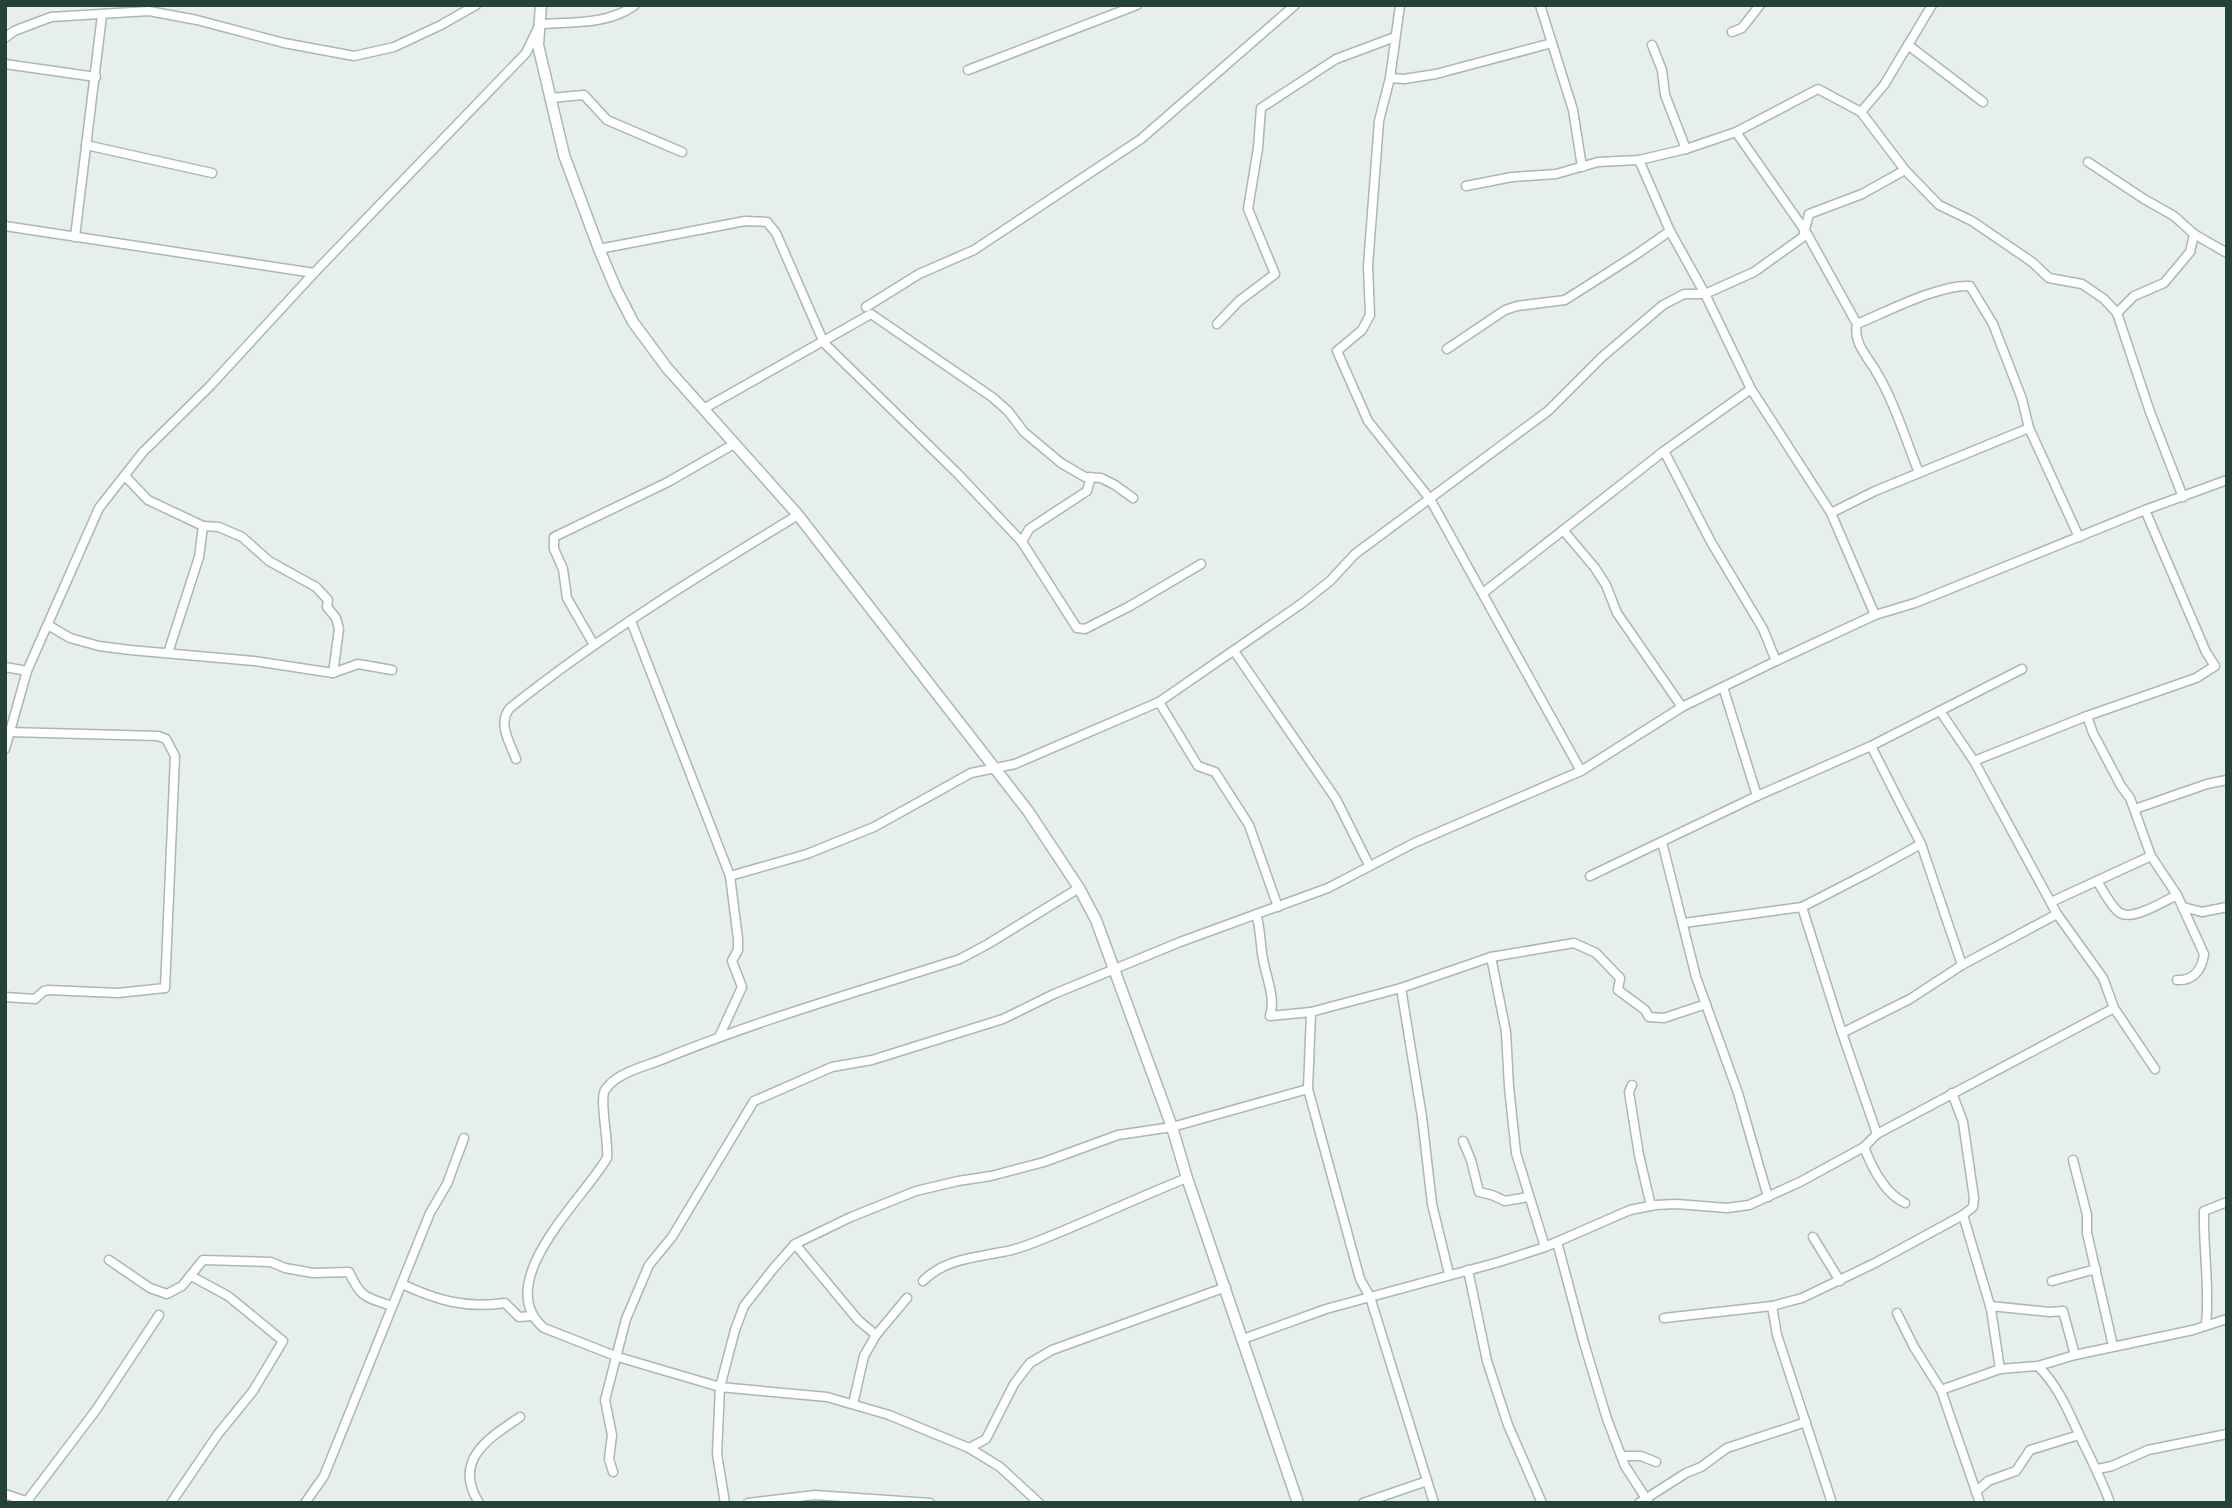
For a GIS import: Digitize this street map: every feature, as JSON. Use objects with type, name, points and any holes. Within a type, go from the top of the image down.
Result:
[{"type":"street","points":[[5,38],[14,31],[51,17],[149,11],[197,20],[284,43],[354,56],[394,47],[441,26],[476,5]]},
{"type":"street","points":[[540,24],[605,19],[619,15],[635,5]]},
{"type":"street","points":[[968,70],[1137,5]]},
{"type":"street","points":[[866,307],[919,274],[974,250],[1141,139],[1295,5]]},
{"type":"street","points":[[1400,5],[1390,78],[1379,121],[1367,266],[1370,315],[1362,330],[1337,351],[1368,421],[1430,499],[1581,771]]},
{"type":"street","points":[[1540,5],[1573,110],[1582,167]]},
{"type":"street","points":[[1732,32],[1742,28],[1760,5]]},
{"type":"street","points":[[1861,111],[1884,85],[1932,5]]},
{"type":"street","points":[[540,7],[538,45],[564,155],[598,249],[633,322],[667,368],[798,515],[1028,811],[1079,888],[1096,920],[1172,1127],[1298,1503]]},
{"type":"street","points":[[75,237],[102,15]]},
{"type":"street","points":[[5,749],[27,671],[99,508],[143,452],[210,386],[314,273],[526,53],[540,24]]},
{"type":"street","points":[[1217,324],[1239,301],[1275,274],[1248,209],[1258,148],[1261,108],[1336,59],[1395,37]]},
{"type":"street","points":[[1390,78],[1404,79],[1436,74],[1552,43]]},
{"type":"street","points":[[1652,45],[1662,70],[1665,95],[1686,149]]},
{"type":"street","points":[[1908,45],[1983,102]]},
{"type":"street","points":[[5,64],[96,77]]},
{"type":"street","points":[[1466,186],[1512,177],[1556,174],[1598,162],[1639,160],[1686,149],[1736,132],[1818,89],[1861,111],[1905,170],[1939,205],[1972,221],[2032,262],[2049,278],[2082,284],[2104,299],[2117,313],[2150,412],[2183,497]]},
{"type":"street","points":[[550,98],[584,95],[607,120],[682,152]]},
{"type":"street","points":[[1736,132],[1806,232],[1857,324],[1857,341],[1884,385],[1919,473]]},
{"type":"street","points":[[86,145],[212,173]]},
{"type":"street","points":[[1639,160],[1670,230],[1705,294],[1751,389],[1831,513],[1875,615]]},
{"type":"street","points":[[2088,162],[2144,200],[2174,216],[2194,234],[2227,253]]},
{"type":"street","points":[[730,876],[807,854],[863,832],[971,774],[1014,764],[1159,702],[1301,604],[1330,581],[1355,554],[1548,411],[1647,317],[1684,294],[1705,294],[1754,272],[1803,237],[1812,211],[1828,208],[1862,194],[1905,170]]},
{"type":"street","points":[[598,249],[745,221],[766,222],[776,233],[824,342],[958,474],[1022,542],[1080,630],[1130,606],[1200,564]]},
{"type":"street","points":[[5,226],[314,273]]},
{"type":"street","points":[[1447,349],[1505,310],[1565,300],[1670,230]]},
{"type":"street","points":[[2117,313],[2134,296],[2164,283],[2190,252],[2194,234]]},
{"type":"street","points":[[1857,324],[1925,296],[1970,286],[1993,324],[2022,399],[2029,428],[2079,537]]},
{"type":"street","points":[[705,408],[871,314],[992,397],[1008,411],[1024,432],[1061,463],[1088,478],[1101,478],[1133,498]]},
{"type":"street","points":[[1483,593],[1664,452],[1751,389]]},
{"type":"street","points":[[1831,513],[1875,491],[2029,428]]},
{"type":"street","points":[[594,645],[567,598],[563,569],[554,549],[554,537],[656,488],[734,444]]},
{"type":"street","points":[[1664,452],[1711,542],[1763,629],[1776,661]]},
{"type":"street","points":[[125,475],[148,500],[203,526],[219,527],[242,537],[269,561],[316,587],[325,595],[328,600],[327,607],[339,629],[333,673]]},
{"type":"street","points":[[1022,542],[1029,529],[1087,491],[1088,478]]},
{"type":"street","points":[[612,1472],[609,1459],[611,1429],[605,1400],[626,1319],[649,1265],[672,1237],[754,1101],[832,1067],[872,1060],[969,1031],[1180,942],[1328,888],[1369,865],[1581,771],[1682,707],[1875,615],[1915,603],[2145,510],[2227,480]]},
{"type":"street","points":[[1974,761],[2087,716],[2196,678],[2215,666],[2206,652],[2145,510]]},
{"type":"street","points":[[516,759],[505,732],[506,713],[594,645],[693,579],[798,515]]},
{"type":"street","points":[[168,653],[199,557],[203,526]]},
{"type":"street","points":[[1563,530],[1595,568],[1618,613],[1682,707]]},
{"type":"street","points":[[631,621],[730,876],[738,939],[738,950],[732,961],[741,987],[720,1035]]},
{"type":"street","points":[[48,625],[70,638],[99,646],[254,661],[333,673],[358,664],[392,670]]},
{"type":"street","points":[[1234,651],[1336,799],[1369,865]]},
{"type":"street","points":[[5,667],[27,671]]},
{"type":"street","points":[[1590,876],[1757,796],[1871,746],[2022,669]]},
{"type":"street","points":[[1723,687],[1757,796]]},
{"type":"street","points":[[1159,702],[1198,766],[1215,772],[1249,825],[1278,906]]},
{"type":"street","points":[[1940,711],[1974,761],[2057,914],[2103,978],[2114,1008],[2155,1069]]},
{"type":"street","points":[[2087,716],[2093,733],[2135,809],[2151,856],[2177,895],[2204,954],[2203,965],[2193,977],[2185,981],[2176,980]]},
{"type":"street","points":[[5,997],[35,999],[44,990],[118,993],[165,989],[175,756],[166,739],[158,736],[9,732]]},
{"type":"street","points":[[1871,746],[1921,844],[1962,964]]},
{"type":"street","points":[[2135,809],[2207,784],[2227,780]]},
{"type":"street","points":[[1662,842],[1696,977],[1738,1093],[1768,1197]]},
{"type":"street","points":[[1684,923],[1802,907],[1921,844]]},
{"type":"street","points":[[2051,902],[2151,856]]},
{"type":"street","points":[[2097,881],[2118,912],[2124,915],[2136,914],[2177,895]]},
{"type":"street","points":[[1039,1503],[1000,1467],[969,1448],[889,1415],[827,1397],[720,1387],[618,1357],[544,1328],[533,1316],[527,1297],[536,1260],[552,1231],[607,1158],[603,1093],[620,1077],[720,1035],[960,958],[988,944],[1079,888]]},
{"type":"street","points":[[1802,907],[1877,1134]]},
{"type":"street","points":[[2183,907],[2202,912],[2227,907]]},
{"type":"street","points":[[1842,1033],[1910,999],[1962,964],[2057,914]]},
{"type":"street","points":[[1256,915],[1272,1002],[1270,1016],[1311,1012],[1401,988],[1491,957],[1574,943],[1596,953],[1614,970],[1620,978],[1618,990],[1645,1010],[1649,1017],[1664,1018],[1706,1004]]},
{"type":"street","points":[[1491,957],[1506,1032],[1517,1153],[1545,1247]]},
{"type":"street","points":[[1401,988],[1422,1117],[1432,1204],[1449,1274]]},
{"type":"street","points":[[1243,1339],[1326,1309],[1545,1247],[1630,1210],[1677,1203],[1727,1208],[1749,1205],[1800,1182],[1864,1147],[1877,1134],[2114,1008]]},
{"type":"street","points":[[1311,1012],[1308,1088],[1360,1279],[1370,1297],[1434,1503]]},
{"type":"street","points":[[1632,1085],[1629,1092],[1639,1155],[1651,1206]]},
{"type":"street","points":[[725,1503],[717,1454],[720,1387],[744,1306],[795,1244],[851,1217],[916,1191],[1005,1173],[1118,1135],[1172,1127],[1308,1088]]},
{"type":"street","points":[[1664,1318],[1772,1306],[1802,1298],[1840,1281],[1964,1215],[1973,1207],[1974,1198],[1963,1122],[1952,1093]]},
{"type":"street","points":[[305,1503],[324,1476],[430,1213],[447,1184],[464,1138]]},
{"type":"street","points":[[1463,1141],[1479,1192],[1506,1201],[1528,1197]]},
{"type":"street","points":[[1864,1147],[1888,1192],[1905,1203]]},
{"type":"street","points":[[2073,1160],[2113,1346]]},
{"type":"street","points":[[923,1281],[933,1271],[950,1263],[1004,1252],[1042,1240],[1187,1178]]},
{"type":"street","points":[[2206,1324],[2208,1303],[2203,1242],[2204,1211],[2227,1202]]},
{"type":"street","points":[[1964,1215],[1990,1306],[2000,1369]]},
{"type":"street","points":[[1813,1237],[1840,1281]]},
{"type":"street","points":[[1557,1242],[1607,1419],[1621,1456],[1644,1502],[1727,1448],[1805,1422]]},
{"type":"street","points":[[795,1244],[858,1320],[876,1335]]},
{"type":"street","points":[[109,1260],[150,1288],[167,1294],[182,1286],[203,1259],[271,1262],[285,1268],[313,1273],[349,1272],[364,1297],[389,1305]]},
{"type":"street","points":[[2052,1281],[2096,1269]]},
{"type":"street","points":[[1468,1270],[1487,1361],[1508,1425],[1542,1503]]},
{"type":"street","points":[[171,1503],[218,1434],[253,1391],[283,1341],[228,1297],[191,1276]]},
{"type":"street","points":[[402,1284],[432,1298],[485,1306],[505,1303],[519,1317],[533,1316]]},
{"type":"street","points":[[969,1448],[986,1438],[1014,1384],[1030,1363],[1052,1350],[1226,1287]]},
{"type":"street","points":[[853,1404],[862,1364],[876,1335],[907,1298]]},
{"type":"street","points":[[1772,1306],[1777,1335],[1832,1503]]},
{"type":"street","points":[[1990,1306],[2063,1311],[2075,1355]]},
{"type":"street","points":[[1897,1313],[1914,1347],[1941,1390],[1980,1503]]},
{"type":"street","points":[[5,1494],[29,1502],[96,1410],[159,1315]]},
{"type":"street","points":[[1941,1390],[2000,1369],[2038,1366],[2227,1319]]},
{"type":"street","points":[[2038,1366],[2051,1379],[2098,1469],[2110,1503]]},
{"type":"street","points":[[479,1503],[471,1484],[470,1466],[473,1456],[494,1435],[520,1417]]},
{"type":"street","points":[[2098,1469],[2112,1466],[2148,1450],[2227,1434]]},
{"type":"street","points":[[1976,1492],[1988,1481],[2016,1471],[2030,1450],[2080,1436]]},
{"type":"street","points":[[1621,1456],[1641,1456],[1656,1462]]},
{"type":"street","points":[[1363,1503],[1427,1481]]},
{"type":"street","points":[[748,1503],[804,1499],[930,1503]]}]
